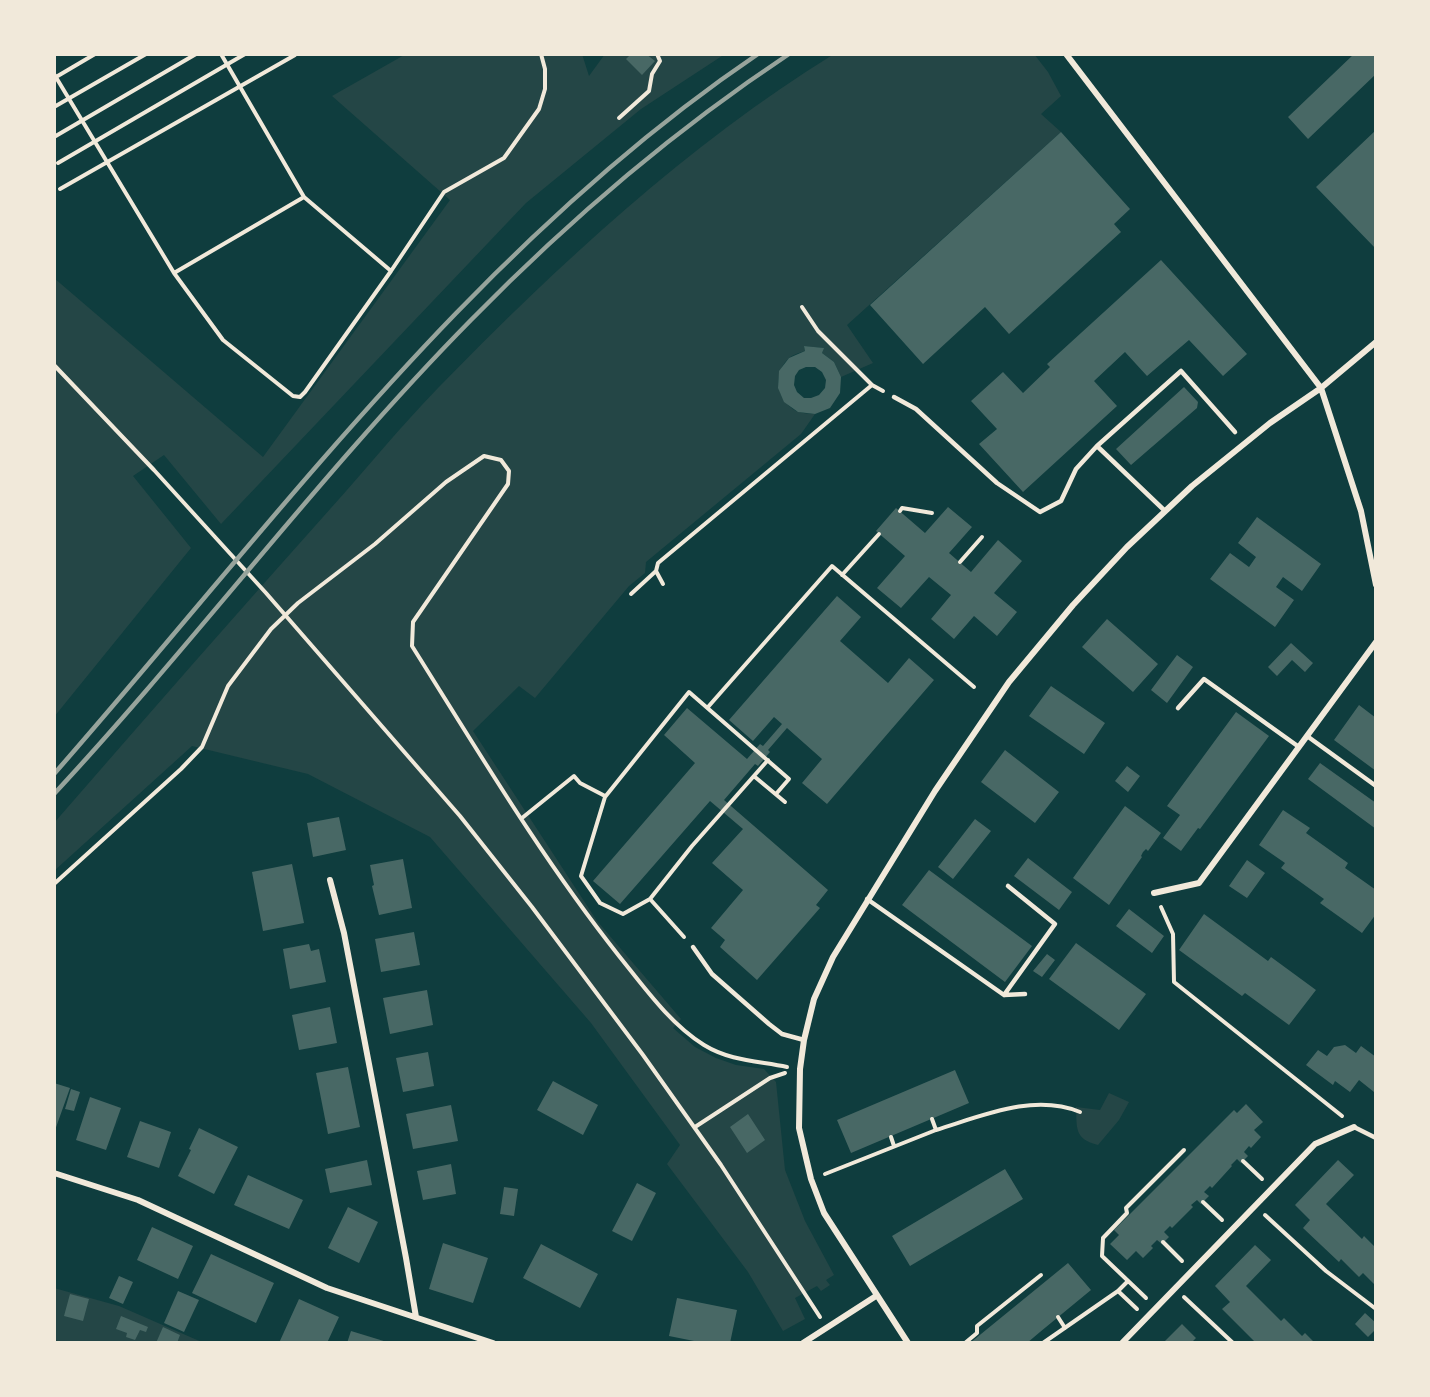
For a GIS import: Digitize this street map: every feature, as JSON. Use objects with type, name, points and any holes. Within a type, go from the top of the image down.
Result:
[{"type":"street","points":[[1066,54],[1321,388],[1361,511],[1376,585]]},
{"type":"street","points":[[908,1343],[824,1213],[811,1179],[799,1128],[800,1069],[804,1040],[814,999],[833,957],[935,790],[1009,682],[1073,605],[1127,547],[1192,486],[1270,423],[1321,388],[1376,342]]},
{"type":"street","points":[[1154,892],[1199,882],[1376,642]]},
{"type":"street","points":[[330,880],[344,933],[416,1317]]},
{"type":"street","points":[[1122,1343],[1315,1144],[1354,1127]]},
{"type":"street","points":[[54,1173],[138,1200],[327,1288],[493,1343]]},
{"type":"street","points":[[803,1343],[876,1296]]},
{"type":"lane","points":[[894,397],[916,409],[997,483],[1040,512],[1061,501],[1076,469],[1097,446],[1181,371],[1235,432]]},
{"type":"lane","points":[[1097,446],[1165,511]]},
{"type":"lane","points":[[1178,708],[1204,679],[1299,747]]},
{"type":"lane","points":[[1307,736],[1376,786]]},
{"type":"lane","points":[[1004,995],[1055,924],[1008,886]]},
{"type":"lane","points":[[867,899],[1004,995],[1025,994]]},
{"type":"lane","points":[[693,947],[712,974],[769,1024],[782,1034],[804,1040]]},
{"type":"lane","points":[[1354,1127],[1376,1138]]},
{"type":"path","points":[[95,54],[55,76],[174,273],[223,340],[293,396],[300,397],[392,271],[444,192],[504,158],[539,109],[545,89],[545,69],[541,54]]},
{"type":"path","points":[[54,107],[146,54]]},
{"type":"path","points":[[54,137],[196,54]]},
{"type":"path","points":[[220,54],[304,197],[392,271]]},
{"type":"path","points":[[58,164],[246,54]]},
{"type":"path","points":[[619,118],[649,92],[652,74],[660,61],[657,54]]},
{"type":"path","points":[[60,189],[295,55]]},
{"type":"path","points":[[174,273],[304,197]]},
{"type":"path","points":[[802,307],[818,331],[872,385],[894,397]]},
{"type":"path","points":[[54,365],[154,470],[460,816],[644,1055],[695,1127],[827,1329]]},
{"type":"path","points":[[631,594],[656,571],[658,562],[872,385]]},
{"type":"path","points":[[54,884],[181,769],[202,747],[228,687],[271,629],[298,603],[375,544],[446,482],[484,456],[501,460],[509,471],[508,483],[413,622],[412,646],[522,818],[593,923],[636,978],[676,1022],[703,1044],[721,1053],[744,1061],[800,1069]]},
{"type":"path","points":[[900,511],[902,508],[932,513]]},
{"type":"path","points":[[842,575],[879,534]]},
{"type":"path","points":[[960,562],[982,537]]},
{"type":"path","points":[[708,707],[832,566],[974,687]]},
{"type":"path","points":[[656,571],[663,584]]},
{"type":"path","points":[[768,760],[692,846],[650,899],[623,914],[600,903],[581,876],[605,797],[689,692],[708,707],[768,760],[789,779],[776,794]]},
{"type":"path","points":[[522,818],[574,776],[580,783],[605,797]]},
{"type":"path","points":[[755,777],[785,802]]},
{"type":"path","points":[[1154,892],[1173,934],[1174,981],[1354,1127]]},
{"type":"path","points":[[650,899],[693,947]]},
{"type":"path","points":[[695,1127],[770,1078],[800,1069]]},
{"type":"path","points":[[811,1179],[936,1130],[1005,1109],[1034,1105],[1064,1106],[1080,1112]]},
{"type":"path","points":[[932,1119],[936,1130]]},
{"type":"path","points":[[891,1137],[894,1146]]},
{"type":"path","points":[[1156,1308],[1102,1256],[1103,1238],[1127,1213],[1126,1208],[1184,1150]]},
{"type":"path","points":[[1243,1161],[1272,1189]]},
{"type":"path","points":[[1203,1202],[1232,1230]]},
{"type":"path","points":[[1255,1207],[1326,1271],[1376,1310]]},
{"type":"path","points":[[1163,1242],[1193,1271]]},
{"type":"path","points":[[965,1343],[977,1333],[978,1326],[1041,1275]]},
{"type":"path","points":[[1043,1343],[1118,1291],[1128,1281]]},
{"type":"path","points":[[1175,1288],[1233,1343]]},
{"type":"path","points":[[1118,1291],[1147,1318]]},
{"type":"path","points":[[1058,1317],[1065,1328]]},
{"type":"shaded area","points":[[406,54],[582,54],[589,76],[605,54],[725,54],[641,109],[526,203],[221,524],[164,455],[133,476],[191,548],[54,717],[54,278],[263,457],[450,200],[332,96]]},
{"type":"shaded area","points":[[834,54],[1034,54],[1048,72],[1061,96],[1041,114],[1061,132],[847,325],[873,363],[841,377],[834,362],[822,353],[823,348],[804,346],[805,351],[788,359],[783,365],[778,380],[781,394],[796,411],[815,414],[801,434],[646,562],[645,573],[629,586],[535,698],[519,686],[473,731],[597,921],[681,1019],[673,1028],[695,1047],[736,1065],[764,1069],[776,1082],[785,1170],[805,1221],[834,1275],[826,1280],[830,1285],[821,1291],[817,1286],[795,1298],[805,1319],[783,1331],[748,1272],[667,1164],[680,1145],[591,1023],[430,837],[308,774],[192,746],[54,871],[54,823],[411,417],[483,342],[577,252],[676,167],[780,89]]},
{"type":"shaded area","points":[[1109,1093],[1129,1102],[1119,1120],[1098,1145],[1090,1143],[1078,1132],[1076,1107],[1100,1110]]},
{"type":"shaded area","points":[[54,1288],[119,1306],[204,1343],[54,1343]]},
{"type":"building","points":[[631,54],[646,54],[655,61],[642,75],[626,59]]},
{"type":"building","points":[[1354,54],[1373,54],[1376,57],[1376,74],[1308,139],[1288,117]]},
{"type":"building","points":[[1376,130],[1376,249],[1316,187]]},
{"type":"building","points":[[1061,132],[1130,209],[1114,224],[1121,232],[1009,334],[985,307],[923,364],[870,305]]},
{"type":"building","points":[[1161,260],[1247,354],[1223,376],[1189,340],[1147,376],[1125,352],[1094,381],[1117,406],[1023,492],[979,444],[997,429],[971,401],[1003,372],[1023,393],[1050,367],[1047,364]]},
{"type":"building","points":[[804,346],[824,348],[822,353],[834,362],[841,377],[840,393],[830,408],[815,414],[798,412],[784,402],[778,388],[779,371],[789,358],[805,351]],"holes":[[[815,367],[822,372],[826,380],[825,388],[819,395],[804,398],[797,392],[794,385],[795,376],[799,370]]]},
{"type":"building","points":[[1184,387],[1198,402],[1197,408],[1131,465],[1116,449]]},
{"type":"building","points":[[948,507],[972,527],[949,553],[971,572],[998,540],[1022,561],[994,593],[1017,612],[997,636],[974,616],[954,639],[931,619],[951,595],[929,577],[901,608],[877,588],[905,556],[876,531],[896,508],[925,533]]},
{"type":"building","points":[[1257,517],[1321,564],[1302,591],[1283,577],[1276,587],[1294,600],[1275,627],[1210,579],[1230,553],[1249,567],[1256,557],[1238,543]]},
{"type":"building","points":[[837,596],[861,617],[840,641],[888,683],[909,658],[934,680],[827,804],[802,783],[822,759],[787,728],[758,766],[755,764],[724,800],[828,890],[816,905],[820,908],[757,980],[720,947],[725,940],[711,928],[743,890],[712,863],[743,829],[710,801],[620,904],[593,881],[695,763],[664,735],[687,708],[747,759],[760,744],[763,746],[782,724],[774,717],[753,741],[729,720]]},
{"type":"building","points":[[1107,619],[1158,664],[1133,692],[1082,647]]},
{"type":"building","points":[[1291,643],[1313,663],[1305,672],[1292,660],[1277,676],[1268,667]]},
{"type":"building","points":[[1177,655],[1193,667],[1167,703],[1151,690]]},
{"type":"building","points":[[1051,686],[1105,723],[1084,754],[1029,716]]},
{"type":"building","points":[[1359,705],[1376,718],[1376,771],[1334,740]]},
{"type":"building","points":[[1236,712],[1269,736],[1181,851],[1163,838],[1180,815],[1167,806]]},
{"type":"building","points":[[1005,750],[1059,792],[1035,823],[981,782]]},
{"type":"building","points":[[1320,763],[1376,803],[1376,829],[1308,779]]},
{"type":"building","points":[[1127,766],[1140,776],[1128,792],[1115,781]]},
{"type":"building","points":[[1125,806],[1161,833],[1148,851],[1146,849],[1143,852],[1142,857],[1109,905],[1073,878]]},
{"type":"building","points":[[1283,810],[1310,828],[1306,833],[1348,863],[1345,868],[1376,890],[1376,914],[1362,933],[1320,903],[1324,899],[1281,868],[1285,863],[1259,845]]},
{"type":"building","points":[[339,817],[346,850],[313,857],[307,823]]},
{"type":"building","points":[[975,819],[991,831],[953,879],[938,867]]},
{"type":"building","points":[[1028,858],[1072,892],[1059,910],[1014,876]]},
{"type":"building","points":[[403,859],[412,908],[379,915],[370,865]]},
{"type":"building","points":[[1247,860],[1265,873],[1247,898],[1229,886]]},
{"type":"building","points":[[292,864],[304,923],[263,931],[252,872]]},
{"type":"building","points":[[929,870],[1032,946],[1005,982],[902,905]]},
{"type":"building","points":[[1129,909],[1164,936],[1152,953],[1116,926]]},
{"type":"building","points":[[1204,914],[1268,961],[1271,957],[1316,990],[1289,1025],[1245,993],[1242,996],[1179,950]]},
{"type":"building","points":[[414,932],[420,965],[381,972],[375,939]]},
{"type":"building","points":[[1076,943],[1146,994],[1119,1030],[1049,979]]},
{"type":"building","points":[[309,944],[311,951],[319,949],[326,982],[290,989],[283,949]]},
{"type":"building","points":[[1047,954],[1055,960],[1042,977],[1033,971]]},
{"type":"building","points":[[427,990],[433,1025],[390,1034],[383,998]]},
{"type":"building","points":[[330,1007],[337,1043],[299,1050],[292,1015]]},
{"type":"building","points":[[1345,1045],[1356,1053],[1361,1046],[1376,1057],[1376,1089],[1374,1092],[1359,1080],[1350,1092],[1335,1081],[1333,1085],[1306,1065],[1318,1050],[1327,1056],[1334,1047]]},
{"type":"building","points":[[428,1052],[434,1086],[403,1092],[396,1058]]},
{"type":"building","points":[[348,1067],[360,1127],[328,1134],[316,1073]]},
{"type":"building","points":[[955,1070],[969,1103],[851,1153],[837,1120]]},
{"type":"building","points":[[553,1081],[598,1105],[583,1135],[537,1110]]},
{"type":"building","points":[[54,1083],[70,1088],[54,1133]]},
{"type":"building","points":[[71,1089],[80,1092],[74,1111],[65,1109]]},
{"type":"building","points":[[90,1097],[121,1108],[106,1150],[76,1140]]},
{"type":"building","points":[[1246,1104],[1263,1122],[1254,1130],[1261,1137],[1244,1152],[1248,1156],[1241,1163],[1237,1159],[1212,1188],[1210,1186],[1204,1192],[1209,1196],[1201,1204],[1197,1200],[1172,1228],[1170,1226],[1164,1232],[1169,1237],[1162,1244],[1157,1240],[1143,1258],[1136,1251],[1127,1260],[1110,1244],[1119,1235],[1114,1230],[1234,1110],[1237,1113]]},
{"type":"building","points":[[451,1105],[458,1141],[413,1149],[406,1114]]},
{"type":"building","points":[[748,1114],[765,1140],[747,1153],[730,1127]]},
{"type":"building","points":[[140,1121],[171,1132],[159,1168],[127,1157]]},
{"type":"building","points":[[199,1128],[238,1147],[214,1194],[178,1176]]},
{"type":"building","points":[[367,1160],[372,1185],[330,1193],[325,1169]]},
{"type":"building","points":[[1338,1160],[1354,1175],[1326,1204],[1362,1239],[1364,1236],[1376,1248],[1376,1286],[1363,1273],[1359,1277],[1341,1259],[1339,1262],[1303,1228],[1310,1220],[1295,1205]]},
{"type":"building","points":[[451,1164],[456,1194],[423,1200],[417,1171]]},
{"type":"building","points":[[1005,1169],[1023,1199],[910,1266],[892,1236]]},
{"type":"building","points":[[248,1175],[303,1200],[289,1229],[234,1205]]},
{"type":"building","points":[[637,1183],[656,1193],[632,1241],[612,1231]]},
{"type":"building","points":[[504,1187],[518,1189],[514,1216],[500,1214]]},
{"type":"building","points":[[348,1207],[378,1222],[359,1263],[328,1248]]},
{"type":"building","points":[[152,1227],[193,1246],[178,1279],[137,1260]]},
{"type":"building","points":[[443,1243],[488,1258],[473,1303],[429,1289]]},
{"type":"building","points":[[541,1244],[598,1274],[580,1308],[523,1278]]},
{"type":"building","points":[[1255,1245],[1271,1260],[1246,1286],[1281,1321],[1284,1318],[1302,1336],[1305,1333],[1315,1343],[1256,1343],[1222,1309],[1230,1302],[1215,1286]]},
{"type":"building","points":[[211,1254],[274,1283],[256,1323],[192,1293]]},
{"type":"building","points":[[1068,1263],[1091,1290],[1027,1343],[970,1343]]},
{"type":"building","points":[[119,1276],[133,1282],[123,1304],[109,1298]]},
{"type":"building","points":[[178,1291],[199,1300],[184,1332],[164,1323]]},
{"type":"building","points":[[70,1294],[89,1299],[83,1321],[64,1316]]},
{"type":"building","points":[[677,1298],[737,1310],[730,1343],[704,1343],[669,1336]]},
{"type":"building","points":[[299,1299],[339,1317],[327,1343],[279,1343]]},
{"type":"building","points":[[1365,1313],[1376,1323],[1376,1329],[1368,1337],[1355,1324]]},
{"type":"building","points":[[121,1316],[148,1327],[146,1332],[140,1330],[135,1340],[126,1337],[127,1333],[116,1329]]},
{"type":"building","points":[[1182,1324],[1196,1338],[1191,1343],[1163,1343]]},
{"type":"building","points":[[163,1327],[180,1335],[177,1343],[156,1343]]},
{"type":"building","points":[[351,1331],[387,1342],[387,1343],[347,1343]]},
{"type":"railway","points":[[54,774],[300,486],[470,299],[561,211],[656,129],[758,54]]},
{"type":"railway","points":[[54,794],[159,676],[312,495],[416,377],[471,320],[545,248],[623,179],[704,114],[789,54]]}]
